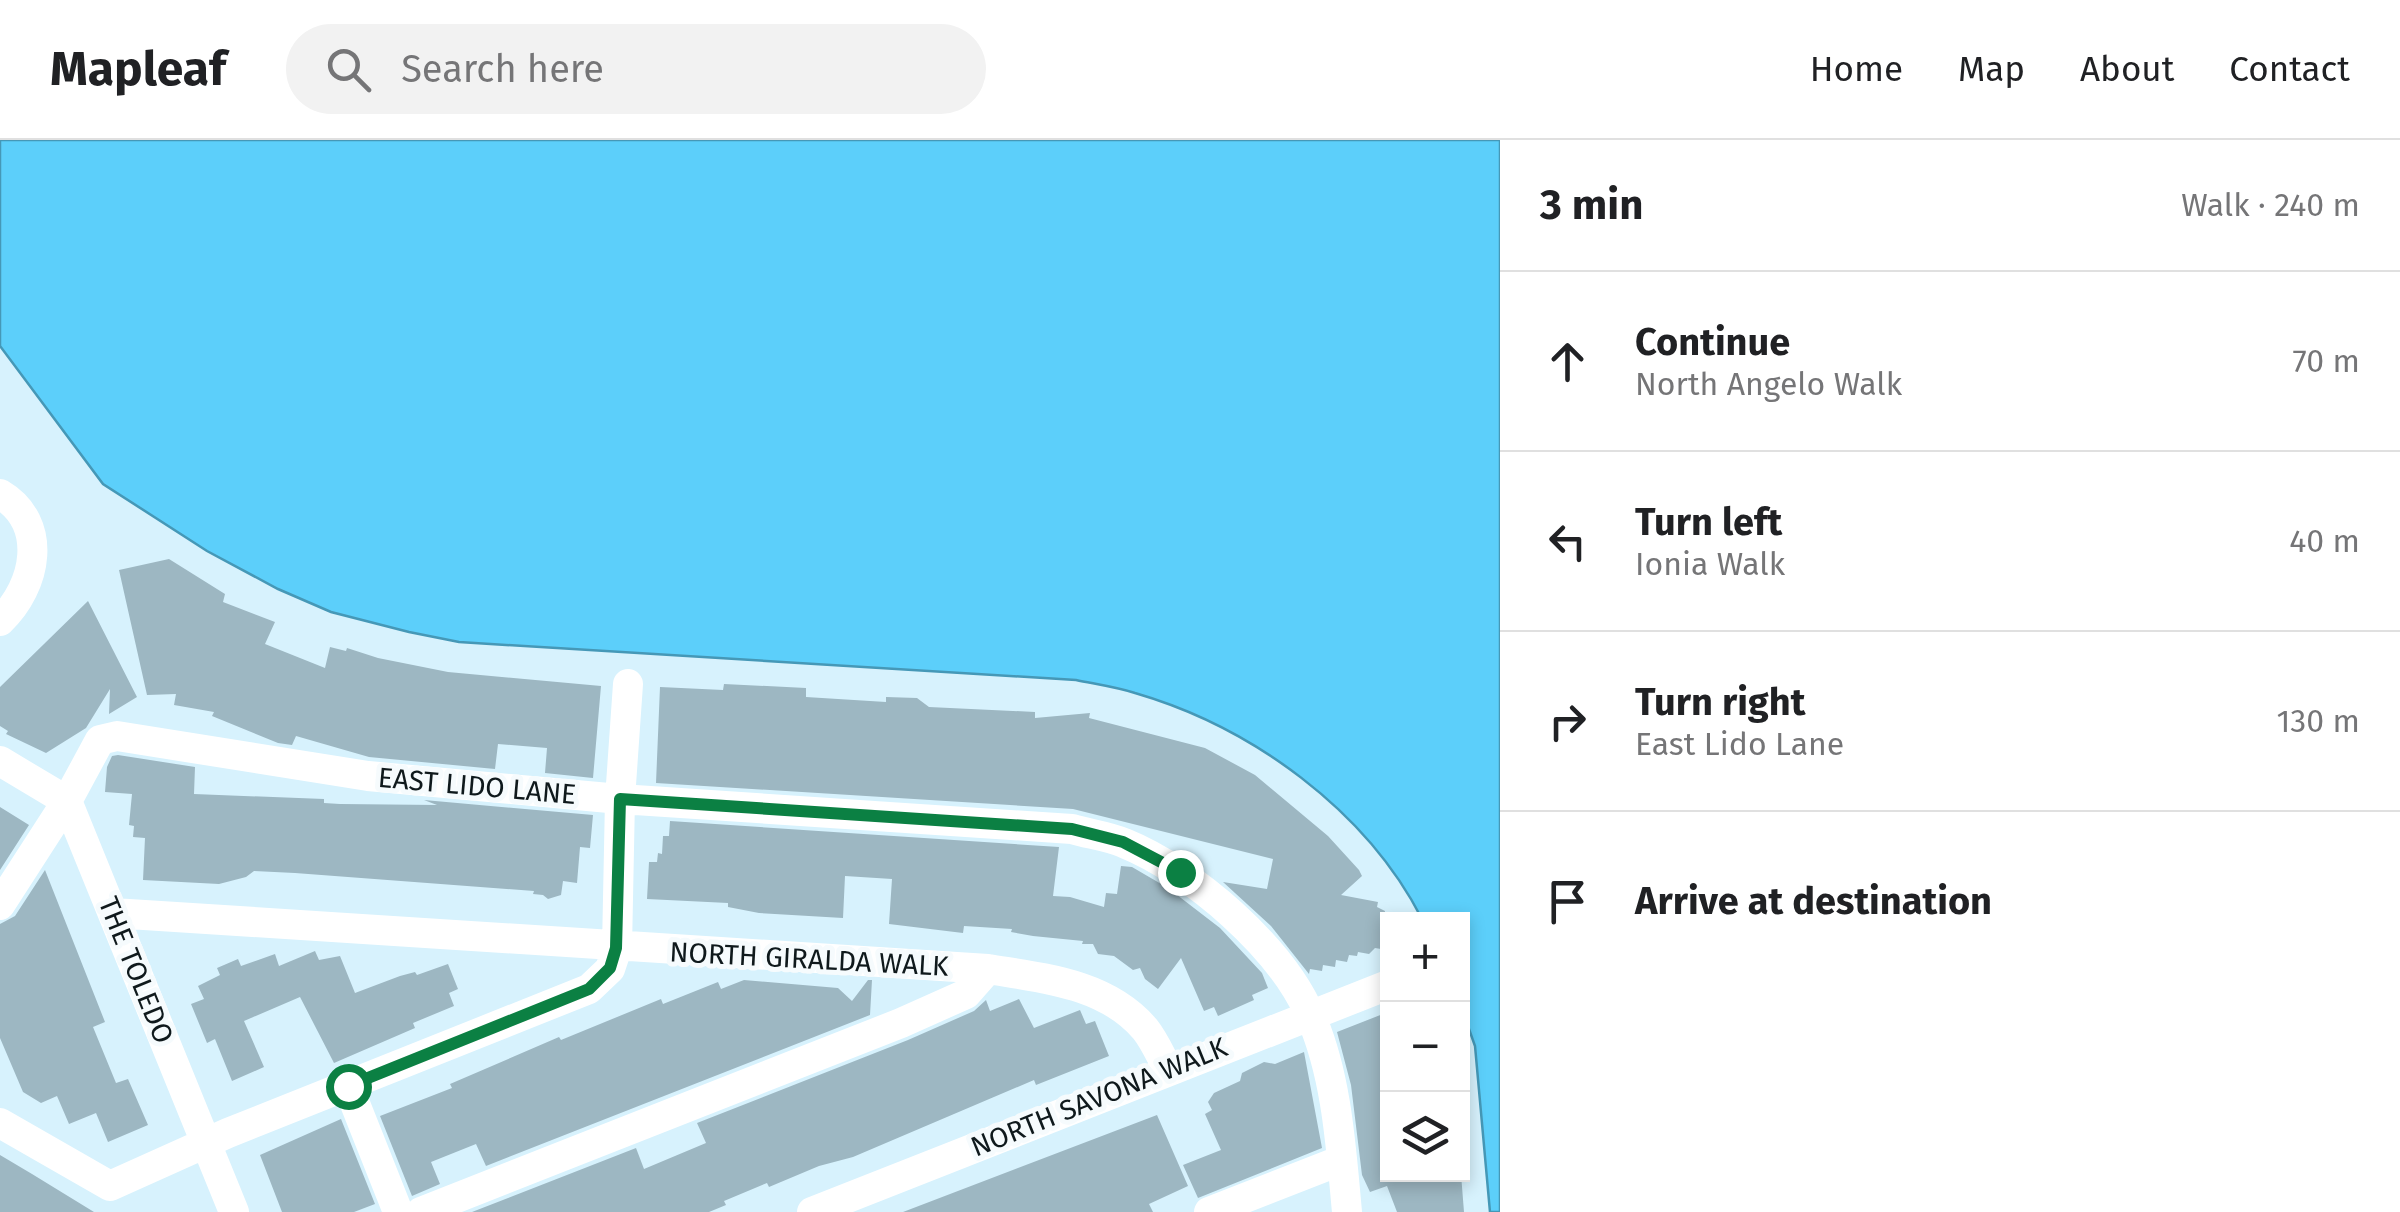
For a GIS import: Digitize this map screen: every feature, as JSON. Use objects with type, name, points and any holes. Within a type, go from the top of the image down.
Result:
[{"type":"street","points":[[0,494],[17,504],[29,523],[34,550],[31,573],[10,611],[0,620]]},
{"type":"street","points":[[0,1123],[110,1186],[206,1143],[589,989],[610,968],[616,948],[628,684]]},
{"type":"street","name":"EAST LIDO LANE","points":[[0,905],[68,801],[100,740],[118,736],[368,776],[620,799],[1072,829],[1123,842],[1180,872],[1238,920],[1278,963],[1310,1013],[1326,1057],[1347,1212]]},
{"type":"street","points":[[0,760],[68,801]]},
{"type":"street","name":"THE TOLEDO","points":[[68,801],[234,1212]]},
{"type":"street","name":"NORTH GIRALDA WALK","points":[[113,913],[988,970],[1068,982],[1116,1004],[1145,1029],[1168,1069]]},
{"type":"street","points":[[421,1212],[901,1023],[966,994],[988,970]]},
{"type":"street","name":"NORTH SAVONA WALK","points":[[812,1212],[1380,988]]},
{"type":"street","points":[[348,1086],[398,1212]]},
{"type":"street","points":[[1209,1212],[1342,1160]]},
{"type":"water","points":[[0,140],[1500,140],[1500,1212],[1490,1212],[1475,1046],[1470,1032],[1470,912],[1418,912],[1370,842],[1337,809],[1301,778],[1221,727],[1128,691],[1076,680],[459,642],[331,612],[207,551],[103,484],[0,346]]},
{"type":"building","points":[[169,559],[225,594],[223,602],[275,622],[265,644],[325,668],[330,647],[346,651],[347,648],[448,672],[601,686],[593,778],[545,773],[547,748],[498,744],[495,769],[369,757],[296,736],[292,745],[278,743],[212,716],[214,712],[174,705],[176,694],[147,695],[119,570]]},
{"type":"building","points":[[88,601],[137,697],[109,714],[110,689],[86,728],[46,753],[6,734],[8,731],[0,726],[0,687]]},
{"type":"building","points":[[724,684],[806,688],[806,697],[886,702],[886,697],[917,698],[929,707],[1035,712],[1035,718],[1090,713],[1089,718],[1205,748],[1255,775],[1328,836],[1359,870],[1362,876],[1341,895],[1378,902],[1377,907],[1385,911],[1380,912],[1380,949],[1349,955],[1347,962],[1336,960],[1335,967],[1323,965],[1322,971],[1310,969],[1309,974],[1271,926],[1223,882],[1267,889],[1273,859],[1073,809],[656,783],[660,687],[723,690]]},
{"type":"building","points":[[112,756],[195,767],[194,794],[324,799],[324,803],[340,804],[437,805],[424,800],[593,815],[590,848],[580,847],[577,883],[563,881],[561,895],[548,899],[533,894],[534,891],[254,871],[219,884],[143,880],[145,838],[133,837],[134,826],[129,825],[132,794],[105,792],[107,767]]},
{"type":"building","points":[[0,807],[29,825],[0,870]]},
{"type":"building","points":[[670,821],[1059,847],[1053,896],[1104,907],[1106,893],[1117,894],[1121,866],[1132,867],[1168,888],[1220,928],[1262,973],[1268,988],[1252,995],[1254,1000],[1218,1016],[1214,1007],[1204,1011],[1181,958],[1158,989],[1145,979],[1140,968],[1133,970],[1114,956],[1098,954],[1093,944],[1082,944],[1083,941],[1033,936],[1011,932],[1012,929],[964,926],[963,933],[889,924],[892,879],[845,876],[843,918],[759,913],[728,907],[728,903],[647,899],[649,862],[657,862],[658,853],[662,854],[663,836],[669,836]]},
{"type":"building","points":[[45,870],[105,1022],[93,1027],[116,1083],[128,1079],[148,1125],[108,1142],[96,1113],[69,1124],[57,1096],[41,1103],[23,1092],[0,1038],[0,924],[15,916]]},
{"type":"building","points":[[315,951],[319,960],[340,956],[355,993],[448,964],[458,989],[449,993],[454,1006],[413,1023],[415,1028],[334,1063],[300,997],[244,1021],[264,1067],[232,1081],[215,1039],[207,1043],[191,1004],[204,999],[198,986],[220,975],[217,968],[238,959],[241,966],[275,954],[279,966]]},
{"type":"building","points":[[744,980],[838,988],[852,1001],[872,980],[870,1015],[486,1166],[476,1144],[431,1162],[440,1184],[412,1196],[380,1116],[452,1088],[450,1084],[559,1037],[561,1040],[661,999],[663,1004],[718,982],[721,989]]},
{"type":"building","points":[[1019,999],[1034,1028],[1080,1010],[1086,1024],[1095,1021],[1109,1056],[1036,1085],[1034,1080],[853,1157],[769,1187],[767,1183],[724,1201],[726,1205],[709,1212],[472,1212],[636,1148],[644,1169],[706,1143],[697,1123],[908,1040],[974,1011],[986,1000],[990,1011]]},
{"type":"building","points":[[1380,1015],[1380,1182],[1462,1182],[1464,1212],[1397,1212],[1387,1186],[1370,1192],[1362,1175],[1351,1085],[1337,1032]]},
{"type":"building","points":[[1304,1052],[1322,1148],[1198,1198],[1183,1165],[1221,1150],[1205,1114],[1212,1110],[1208,1102],[1214,1093],[1240,1081],[1242,1073],[1264,1062],[1275,1064]]},
{"type":"building","points":[[1157,1115],[1188,1186],[1149,1204],[1153,1212],[903,1212]]},
{"type":"building","points":[[341,1119],[375,1204],[354,1212],[282,1212],[260,1155]]},
{"type":"building","points":[[0,1155],[32,1174],[94,1212],[0,1212]]},
{"type":"route","points":[[348,1086],[589,989],[610,968],[616,948],[620,799],[1072,829],[1123,842],[1180,872]]}]
